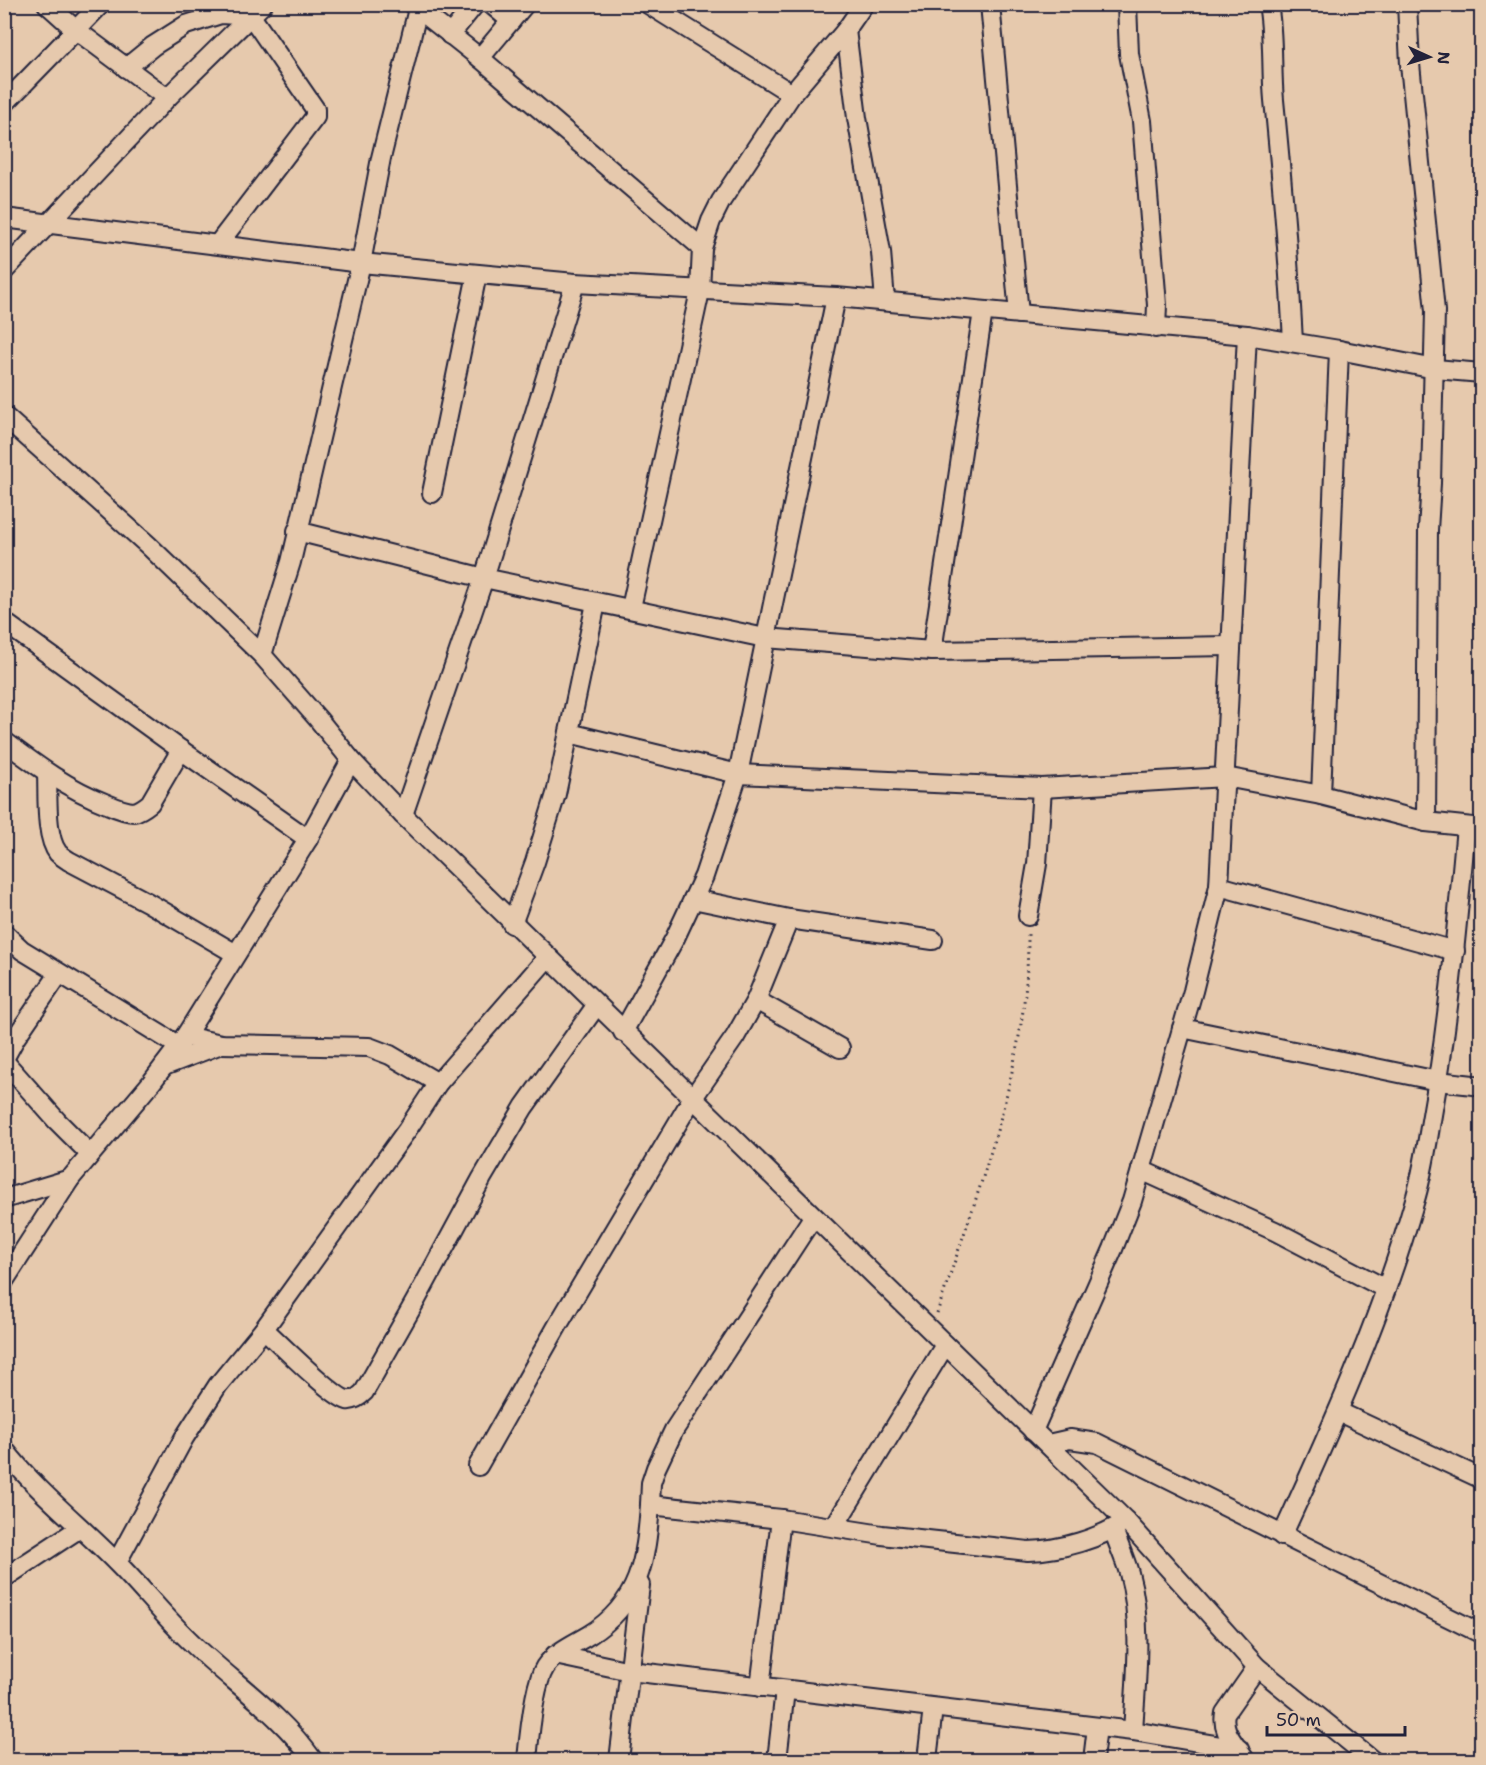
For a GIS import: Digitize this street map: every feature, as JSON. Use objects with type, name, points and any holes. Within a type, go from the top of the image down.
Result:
[{"type":"street","points":[[47,4],[76,30],[167,98]]},
{"type":"street","points":[[4,104],[101,4]]},
{"type":"street","points":[[450,35],[475,4]]},
{"type":"street","points":[[491,4],[511,21]]},
{"type":"street","points":[[480,58],[525,4]]},
{"type":"street","points":[[648,4],[676,11],[792,94]]},
{"type":"street","points":[[631,608],[700,291],[702,248],[711,221],[721,201],[792,94],[846,30],[864,4]]},
{"type":"street","points":[[990,4],[1019,314]]},
{"type":"street","points":[[1127,4],[1129,54],[1142,121],[1156,328]]},
{"type":"street","points":[[1268,4],[1293,342]]},
{"type":"street","points":[[1407,4],[1412,87],[1436,311],[1428,530],[1426,822]]},
{"type":"street","points":[[262,655],[291,562],[361,263],[381,158],[415,7],[480,58],[702,248]]},
{"type":"street","points":[[126,68],[153,46],[186,25],[220,14],[257,10]]},
{"type":"street","points":[[218,244],[315,117],[315,109],[257,10]]},
{"type":"street","points":[[4,271],[167,98],[257,10]]},
{"type":"street","points":[[846,30],[857,118],[881,252],[885,301]]},
{"type":"street","points":[[4,218],[361,263],[477,274],[575,283],[836,297],[1247,335],[1435,369],[1482,373]]},
{"type":"street","points":[[432,493],[477,274]]},
{"type":"street","points":[[403,815],[484,578],[575,283]]},
{"type":"street","points":[[623,1032],[675,938],[704,876],[738,774],[836,297]]},
{"type":"street","points":[[932,651],[983,311]]},
{"type":"street","points":[[1033,1431],[1113,1249],[1141,1170],[1182,1028],[1219,886],[1247,335]]},
{"type":"street","points":[[1321,795],[1339,350]]},
{"type":"street","points":[[4,416],[148,545],[262,655],[351,760],[403,815],[596,1006],[1048,1443],[1120,1525],[1257,1667],[1372,1761]]},
{"type":"street","points":[[297,531],[484,578],[765,638],[932,651],[1230,646]]},
{"type":"street","points":[[512,924],[551,812],[596,603]]},
{"type":"street","points":[[4,622],[308,839]]},
{"type":"street","points":[[569,733],[738,774],[1042,788],[1225,777],[1321,795],[1426,822],[1474,827],[1438,1081],[1414,1202],[1386,1289],[1339,1412],[1282,1536]]},
{"type":"street","points":[[4,741],[47,774],[100,802],[133,812],[150,803],[181,750]]},
{"type":"street","points":[[4,1281],[70,1179],[116,1126],[182,1041],[308,839],[351,760]]},
{"type":"street","points":[[47,774],[50,824],[58,853],[236,954]]},
{"type":"street","points":[[1028,916],[1037,864],[1042,788]]},
{"type":"street","points":[[1219,886],[1455,951]]},
{"type":"street","points":[[693,899],[789,919],[933,940]]},
{"type":"street","points":[[478,1466],[559,1323],[692,1099],[756,1000],[789,919]]},
{"type":"street","points":[[4,933],[22,950],[59,974],[182,1041],[369,1047],[390,1055],[438,1083]]},
{"type":"street","points":[[117,1562],[184,1438],[218,1385],[264,1329],[407,1130],[438,1083],[548,957]]},
{"type":"street","points":[[59,974],[22,1027],[4,1060],[90,1154]]},
{"type":"street","points":[[756,1000],[840,1048]]},
{"type":"street","points":[[264,1329],[316,1378],[342,1398],[348,1400],[357,1398],[364,1392],[482,1178],[524,1107],[596,1006]]},
{"type":"street","points":[[1182,1028],[1438,1081],[1482,1086]]},
{"type":"street","points":[[164,1066],[221,1044]]},
{"type":"street","points":[[1141,1170],[1275,1231],[1386,1289]]},
{"type":"street","points":[[4,1199],[70,1179]]},
{"type":"street","points":[[619,1761],[651,1484],[656,1468],[674,1430],[813,1217]]},
{"type":"street","points":[[834,1527],[945,1345]]},
{"type":"street","points":[[1339,1412],[1482,1479]]},
{"type":"street","points":[[1048,1443],[1071,1439],[1097,1443],[1482,1634]]},
{"type":"street","points":[[4,1449],[13,1472],[117,1562],[192,1643],[269,1709],[313,1761]]},
{"type":"street","points":[[650,1505],[781,1519],[882,1535],[1028,1551],[1053,1548],[1120,1525]]},
{"type":"street","points":[[760,1687],[781,1519]]},
{"type":"street","points":[[1120,1525],[1135,1613],[1136,1682],[1132,1731]]},
{"type":"street","points":[[4,1578],[80,1528]]},
{"type":"street","points":[[527,1761],[540,1677],[546,1666],[555,1655],[606,1624],[617,1612],[634,1588],[644,1556]]},
{"type":"street","points":[[555,1655],[630,1671],[1132,1731],[1242,1755]]},
{"type":"street","points":[[1242,1755],[1225,1728],[1225,1713],[1257,1667]]},
{"type":"street","points":[[777,1761],[785,1690]]},
{"type":"street","points":[[927,1761],[933,1708]]},
{"type":"street","points":[[1093,1761],[1097,1727]]},
{"type":"path","points":[[931,1330],[993,1149],[1011,1073],[1022,1018],[1028,916]]}]
